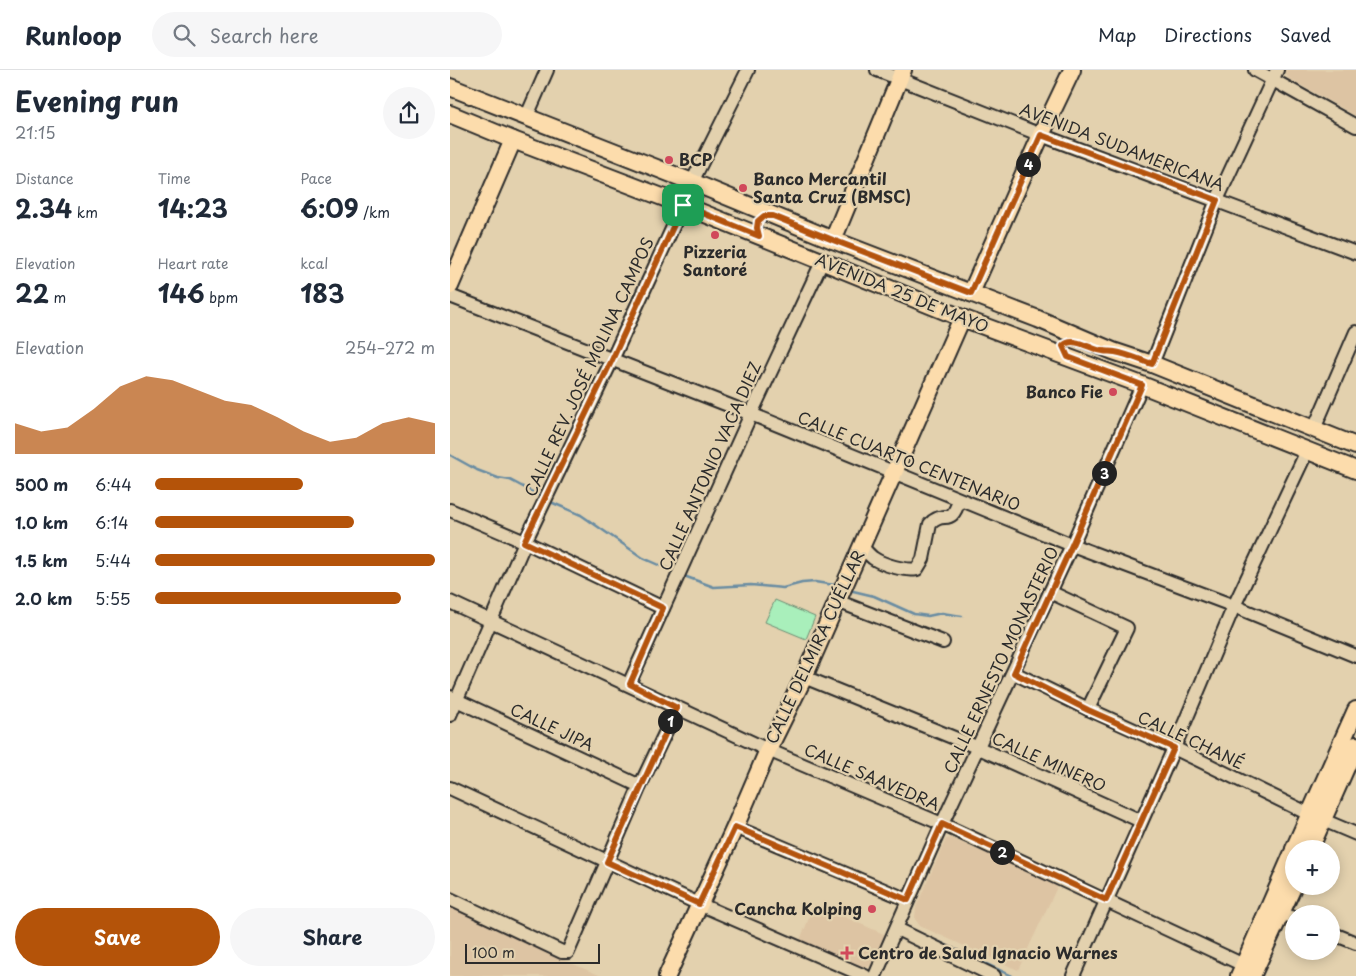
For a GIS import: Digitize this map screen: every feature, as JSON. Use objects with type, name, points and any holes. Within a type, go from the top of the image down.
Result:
[{"type":"main road","points":[[971,293],[1072,70]]},
{"type":"main road","points":[[833,240],[901,74]]},
{"type":"main road","name":"AVENIDA 25 DE MAYO","points":[[457,90],[1356,446]]},
{"type":"main road","points":[[451,114],[460,111],[465,106],[457,90]]},
{"type":"main road","points":[[483,127],[480,112],[493,104]]},
{"type":"main road","name":"AVENIDA 25 DE MAYO","points":[[451,114],[513,140],[683,205],[962,318],[1142,385],[1356,470]]},
{"type":"main road","points":[[450,286],[513,140]]},
{"type":"main road","points":[[732,225],[743,219],[746,213],[741,202]]},
{"type":"main road","points":[[759,236],[758,221],[764,216],[773,216]]},
{"type":"main road","name":"CALLE DELMIRA CUÉLLAR","points":[[667,976],[768,750],[804,677],[962,318]]},
{"type":"main road","points":[[1021,340],[1036,338],[1042,333],[1044,326],[1038,319]]},
{"type":"main road","points":[[1068,357],[1063,346],[1070,342],[1102,351],[1113,351]]},
{"type":"main road","points":[[1329,460],[1335,457],[1356,465]]},
{"type":"main road","points":[[1312,840],[1316,817],[1356,710]]},
{"type":"main road","points":[[1301,840],[1316,817],[1356,745]]},
{"type":"main road","points":[[1281,913],[1285,894]]},
{"type":"main road","points":[[1247,972],[1289,895]]},
{"type":"street","points":[[526,118],[547,70]]},
{"type":"street","points":[[692,182],[748,70]]},
{"type":"street","name":"AVENIDA SUDAMERICANA","points":[[877,70],[901,74],[1041,135],[1356,253]]},
{"type":"street","points":[[1255,70],[1275,75],[1356,126]]},
{"type":"street","points":[[1152,364],[1217,200],[1275,75]]},
{"type":"street","name":"CALLE REV. JOSÉ MOLINA CAMPOS","points":[[450,714],[453,699],[491,621],[524,542],[612,360],[683,205]]},
{"type":"street","name":"CALLE ANTONIO VACA DIEZ","points":[[630,684],[750,414],[822,262]]},
{"type":"street","name":"CALLE CUARTO CENTENARIO","points":[[450,296],[750,414],[1072,545],[1234,606],[1356,656]]},
{"type":"street","points":[[1314,429],[1356,332]]},
{"type":"street","name":"CALLE ERNESTO MONASTERIO","points":[[875,976],[942,824],[1072,545],[1142,385]]},
{"type":"street","points":[[1073,976],[1174,748],[1234,606],[1307,451]]},
{"type":"street","points":[[861,546],[872,558],[910,570],[917,569],[923,559],[930,524],[934,519],[949,518],[953,515],[960,500]]},
{"type":"street","points":[[450,510],[524,542],[663,608]]},
{"type":"street","points":[[1050,592],[1127,628],[1088,710]]},
{"type":"street","points":[[837,601],[943,642]]},
{"type":"street","name":"CALLE SAAVEDRA","points":[[450,602],[630,684],[768,750],[942,824],[1106,900],[1247,972]]},
{"type":"street","name":"CALLE CHANÉ","points":[[1014,673],[1088,710],[1174,748],[1316,817],[1356,834]]},
{"type":"street","name":"CALLE MINERO","points":[[804,677],[979,748],[1141,821]]},
{"type":"street","name":"CALLE JIPA","points":[[453,699],[640,786]]},
{"type":"street","points":[[450,899],[562,952],[568,952],[640,786],[677,708]]},
{"type":"street","points":[[450,788],[699,904],[865,976]]},
{"type":"street","points":[[735,827],[908,900]]},
{"type":"street","points":[[897,929],[972,971],[994,976]]},
{"type":"street","points":[[1340,937],[1356,943]]},
{"type":"shaded area","points":[[1285,70],[1356,70],[1356,116],[1288,78]]},
{"type":"shaded area","points":[[951,838],[1058,885],[1018,970],[920,926],[915,919],[916,907],[946,839]]},
{"type":"shaded area","points":[[815,904],[886,935],[879,954],[870,966],[865,968],[800,940]]},
{"type":"shaded area","points":[[450,907],[539,949],[601,976],[450,976]]},
{"type":"green space","points":[[775,600],[815,617],[806,639],[765,622]]},
{"type":"waterway","points":[[450,455],[477,470],[498,478],[510,480],[540,496]]},
{"type":"waterway","points":[[553,503],[581,515],[643,558],[675,572]]},
{"type":"waterway","points":[[684,576],[714,587],[751,585],[783,588],[815,582],[834,585]]},
{"type":"waterway","points":[[849,590],[874,596],[914,614],[928,616],[942,613],[962,616]]},
{"type":"waterway","points":[[939,942],[1012,976]]},
{"type":"place","name":"BCP","points":[[669,160]]},
{"type":"place","name":"Banco Mercantil Santa Cruz (BMSC)","points":[[743,188]]},
{"type":"place","name":"Pizzeria Santoré","points":[[715,235]]},
{"type":"place","name":"Banco Fie","points":[[1113,392]]},
{"type":"place","name":"Cancha Kolping","points":[[872,909]]},
{"type":"place","name":"Centro de Salud Ignacio Warnes","points":[[847,953]]},
{"type":"route","points":[[1041,135],[1217,200],[1152,364],[1113,351],[1102,351],[1081,344],[1070,342],[1063,346],[1068,357],[1142,385],[1014,673],[1088,710],[1174,748],[1106,900],[942,824],[908,900],[735,827],[699,904],[607,862],[677,708],[630,684],[663,608],[524,542],[612,360],[683,205],[759,236],[758,221],[764,216],[773,216],[971,293],[1041,135]]}]
